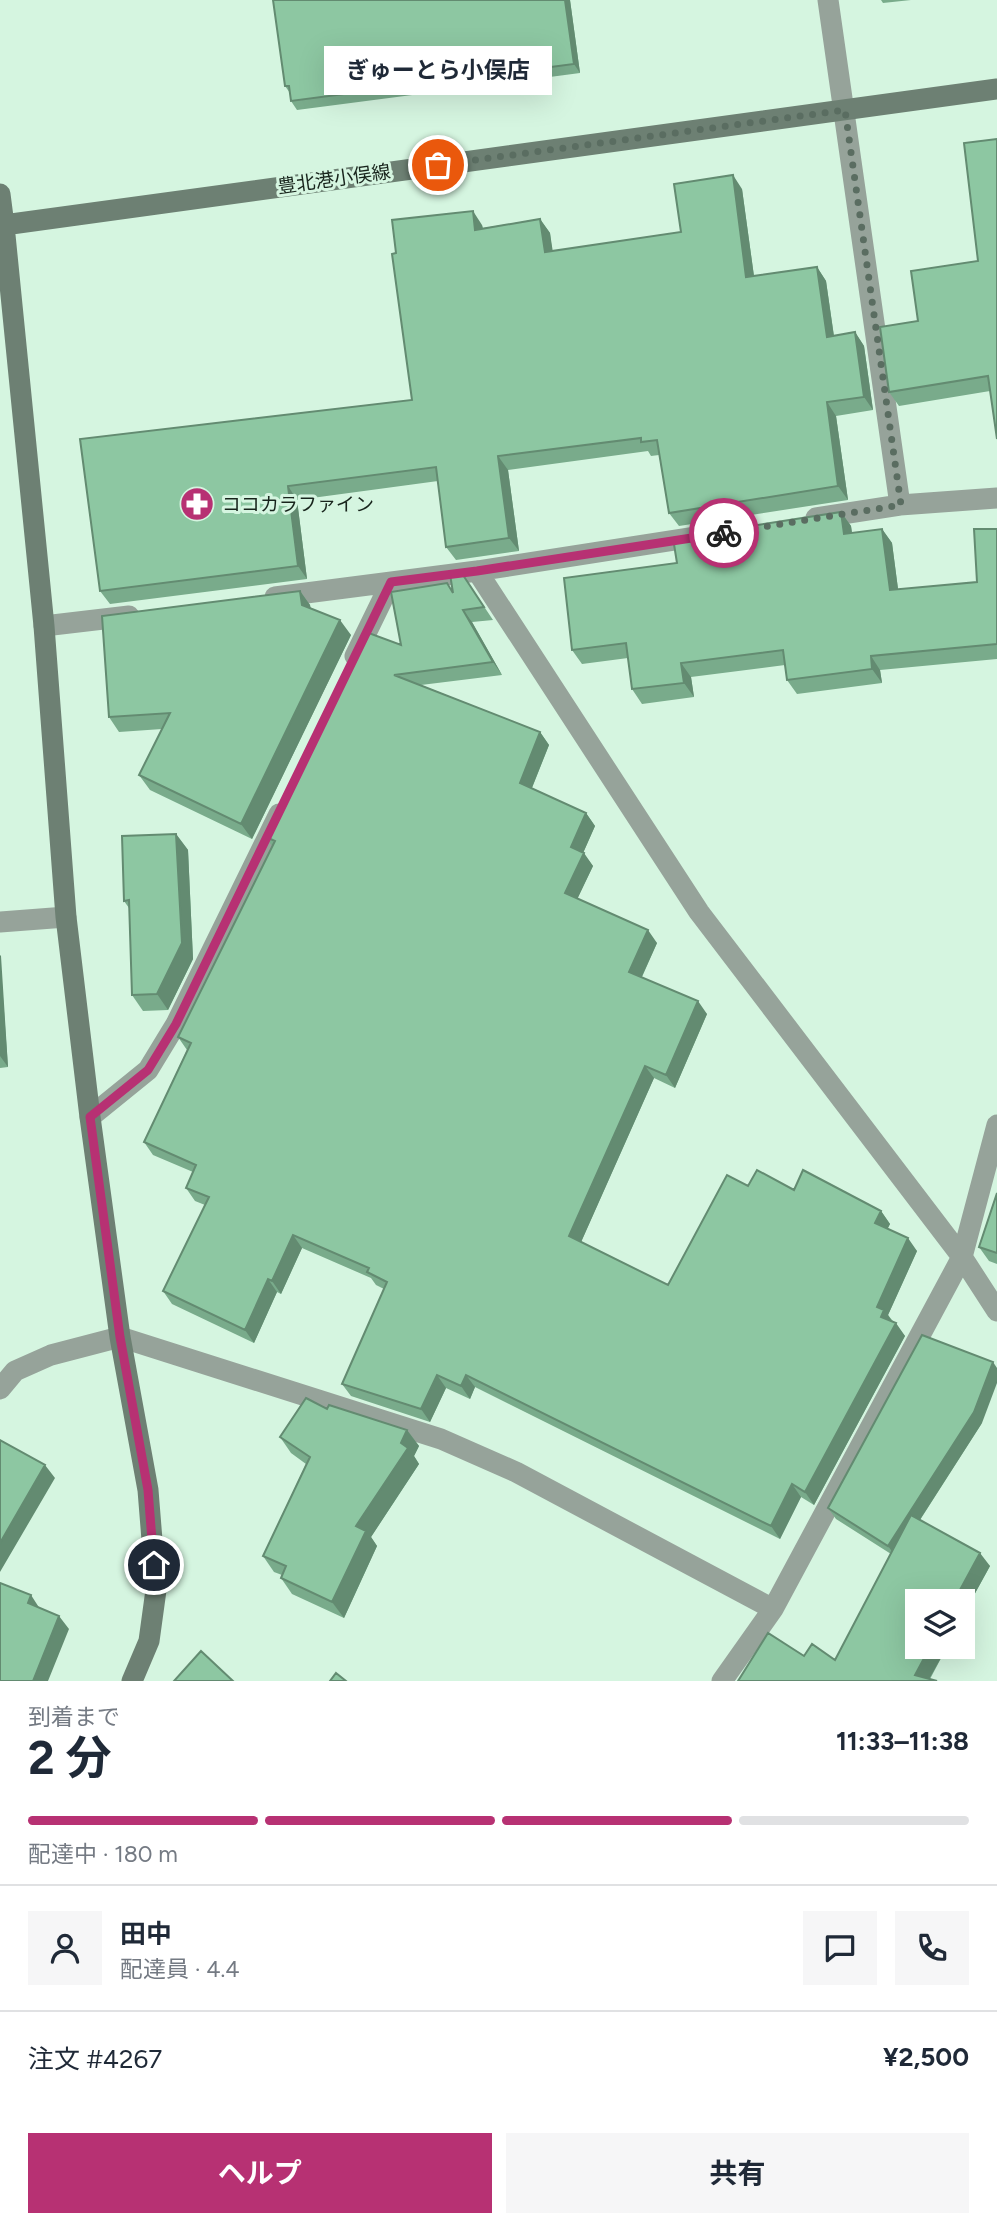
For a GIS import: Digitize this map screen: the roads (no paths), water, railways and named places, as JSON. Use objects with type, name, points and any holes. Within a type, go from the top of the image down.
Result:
[{"type":"street","points":[[828,0],[901,505]]},
{"type":"street","name":"豊北港小俣線","points":[[2,225],[997,89]]},
{"type":"street","points":[[0,194],[44,626],[66,917],[120,1337],[148,1490],[156,1590],[149,1641],[132,1681]]},
{"type":"street","points":[[791,522],[901,505],[997,498]]},
{"type":"street","points":[[258,599],[477,571],[723,533]]},
{"type":"street","points":[[477,571],[699,912],[962,1257],[997,1311]]},
{"type":"street","points":[[344,680],[391,582]]},
{"type":"street","points":[[44,626],[151,613]]},
{"type":"street","points":[[90,1117],[148,1070],[176,1024],[290,791]]},
{"type":"street","points":[[0,922],[66,917]]},
{"type":"street","points":[[722,1681],[773,1609],[962,1257],[997,1125]]},
{"type":"street","points":[[0,1389],[15,1371],[51,1355],[120,1337],[442,1439],[516,1472],[773,1609]]},
{"type":"place","name":"ぎゅーとら小俣店","points":[[438,165]]},
{"type":"place","name":"ココカラファイン","points":[[197,504]]}]
